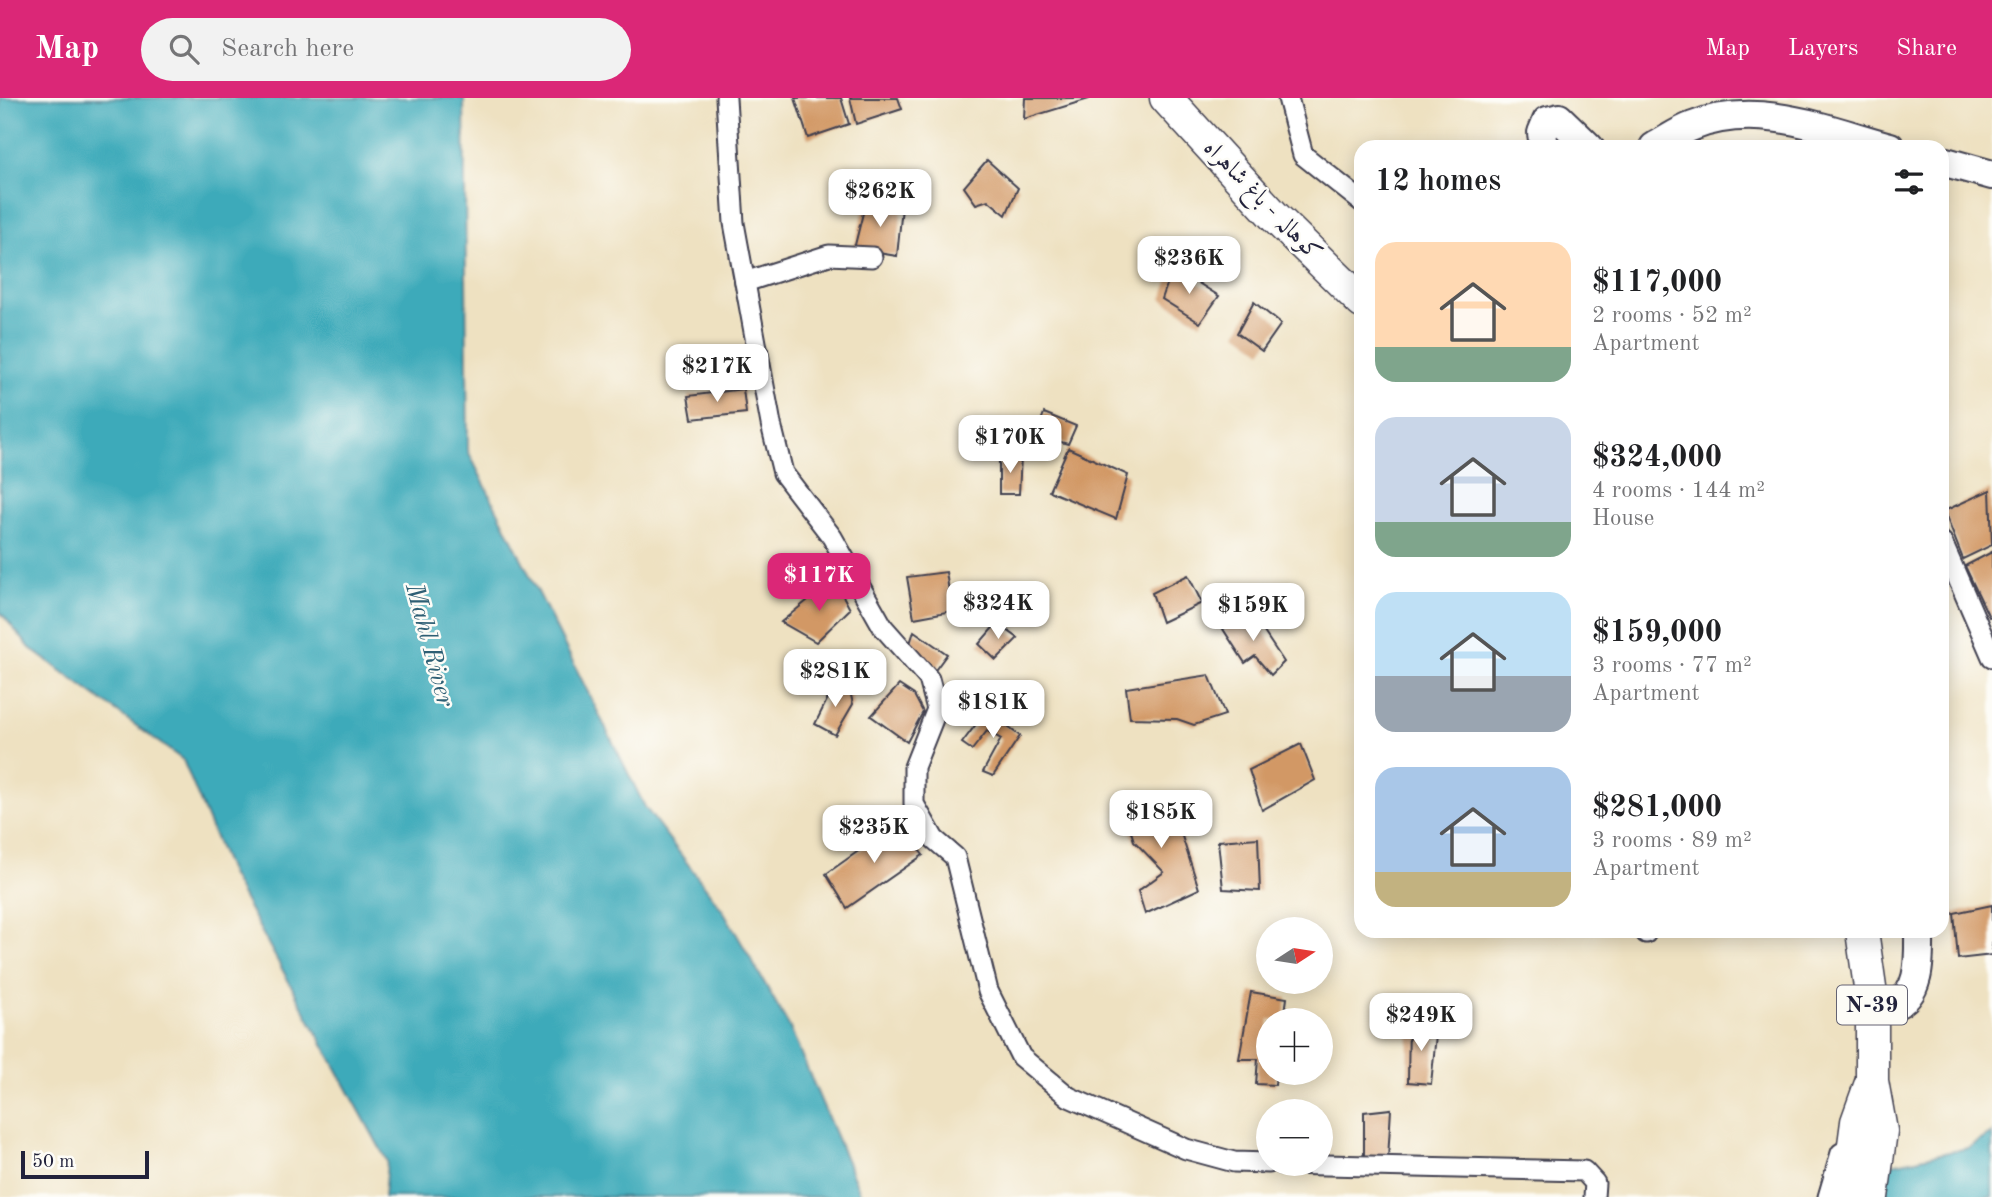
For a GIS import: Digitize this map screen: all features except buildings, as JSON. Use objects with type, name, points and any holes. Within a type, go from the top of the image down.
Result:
[{"type":"main road","name":"کوہالہ - باغ شاہراہ","points":[[1166,98],[1275,217],[1354,294]]},
{"type":"main road","points":[[1667,140],[1692,126],[1764,108],[1791,119],[1865,140]]},
{"type":"main road","points":[[1543,140],[1542,133],[1547,121],[1559,118],[1582,140]]},
{"type":"main road","points":[[1949,163],[1992,175]]},
{"type":"main road","name":"N-39","points":[[1863,938],[1871,1007],[1872,1068]]},
{"type":"main road","points":[[1871,1007],[1894,1005],[1910,993],[1920,965],[1919,938]]},
{"type":"main road","points":[[1847,1197],[1857,1122],[1872,1068]]},
{"type":"main road","points":[[1872,1068],[1881,1130],[1872,1197]]},
{"type":"street","points":[[726,98],[734,223],[783,473],[832,537],[883,627],[929,679],[937,709],[914,767],[914,804],[934,839],[955,857],[988,991],[1021,1058],[1069,1097],[1186,1149],[1234,1162],[1256,1163]]},
{"type":"street","points":[[1288,98],[1303,155],[1354,196]]},
{"type":"street","points":[[745,282],[829,255],[872,257]]},
{"type":"street","points":[[1949,558],[1992,657]]},
{"type":"street","points":[[1828,1197],[1858,1084],[1872,1068]]},
{"type":"street","points":[[1333,1165],[1584,1171],[1595,1183],[1594,1197]]},
{"type":"water","name":"Mahl River","points":[[0,98],[464,98],[468,451],[645,807],[724,912],[789,1026],[862,1197],[384,1197],[387,1161],[230,874],[183,760],[30,648],[0,612]]},
{"type":"water","points":[[1992,1133],[1992,1197],[1872,1197],[1892,1164],[1968,1148]]}]
